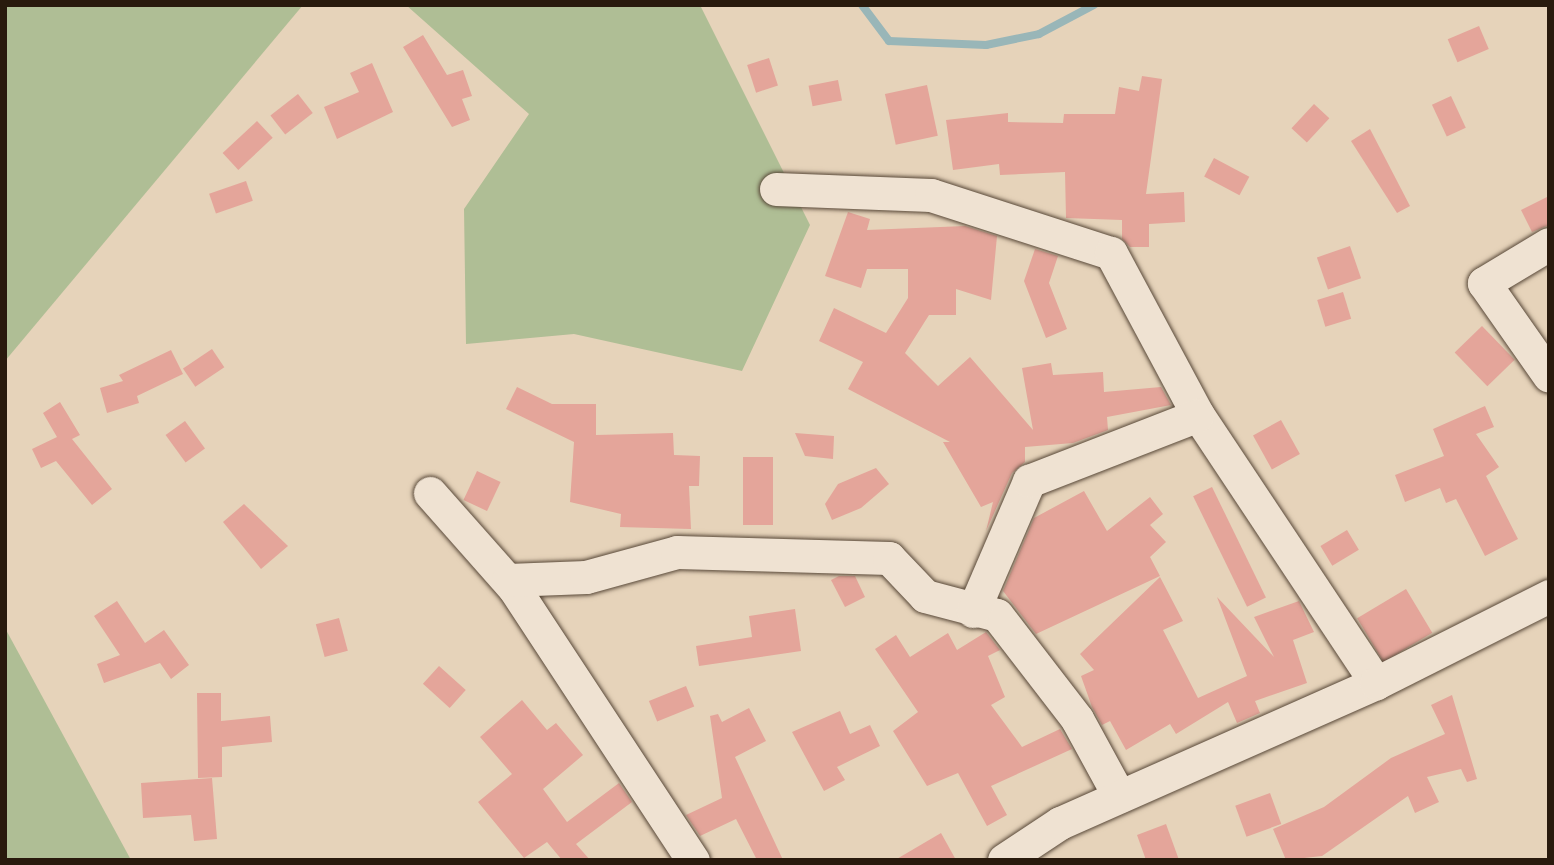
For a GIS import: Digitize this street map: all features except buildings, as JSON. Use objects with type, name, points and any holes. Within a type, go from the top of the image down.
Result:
[{"type":"street","points":[[776,189],[931,195],[1111,253],[1198,415],[1376,683]]},
{"type":"street","points":[[1549,244],[1485,283],[1549,376]]},
{"type":"street","points":[[973,611],[1029,481],[1198,415]]},
{"type":"street","points":[[430,493],[508,580],[693,860]]},
{"type":"street","points":[[508,580],[586,577],[677,552],[889,558],[925,596],[973,611],[998,615],[1077,719],[1119,796]]},
{"type":"street","points":[[1004,860],[1060,823],[1376,683],[1546,603]]},
{"type":"green space","points":[[5,5],[303,5],[5,361]]},
{"type":"green space","points":[[406,5],[700,5],[810,225],[742,371],[574,334],[466,344],[464,209],[529,114]]},
{"type":"green space","points":[[5,628],[131,860],[5,860]]},
{"type":"waterway","points":[[862,5],[889,41],[986,45],[1039,34],[1094,5]]}]
